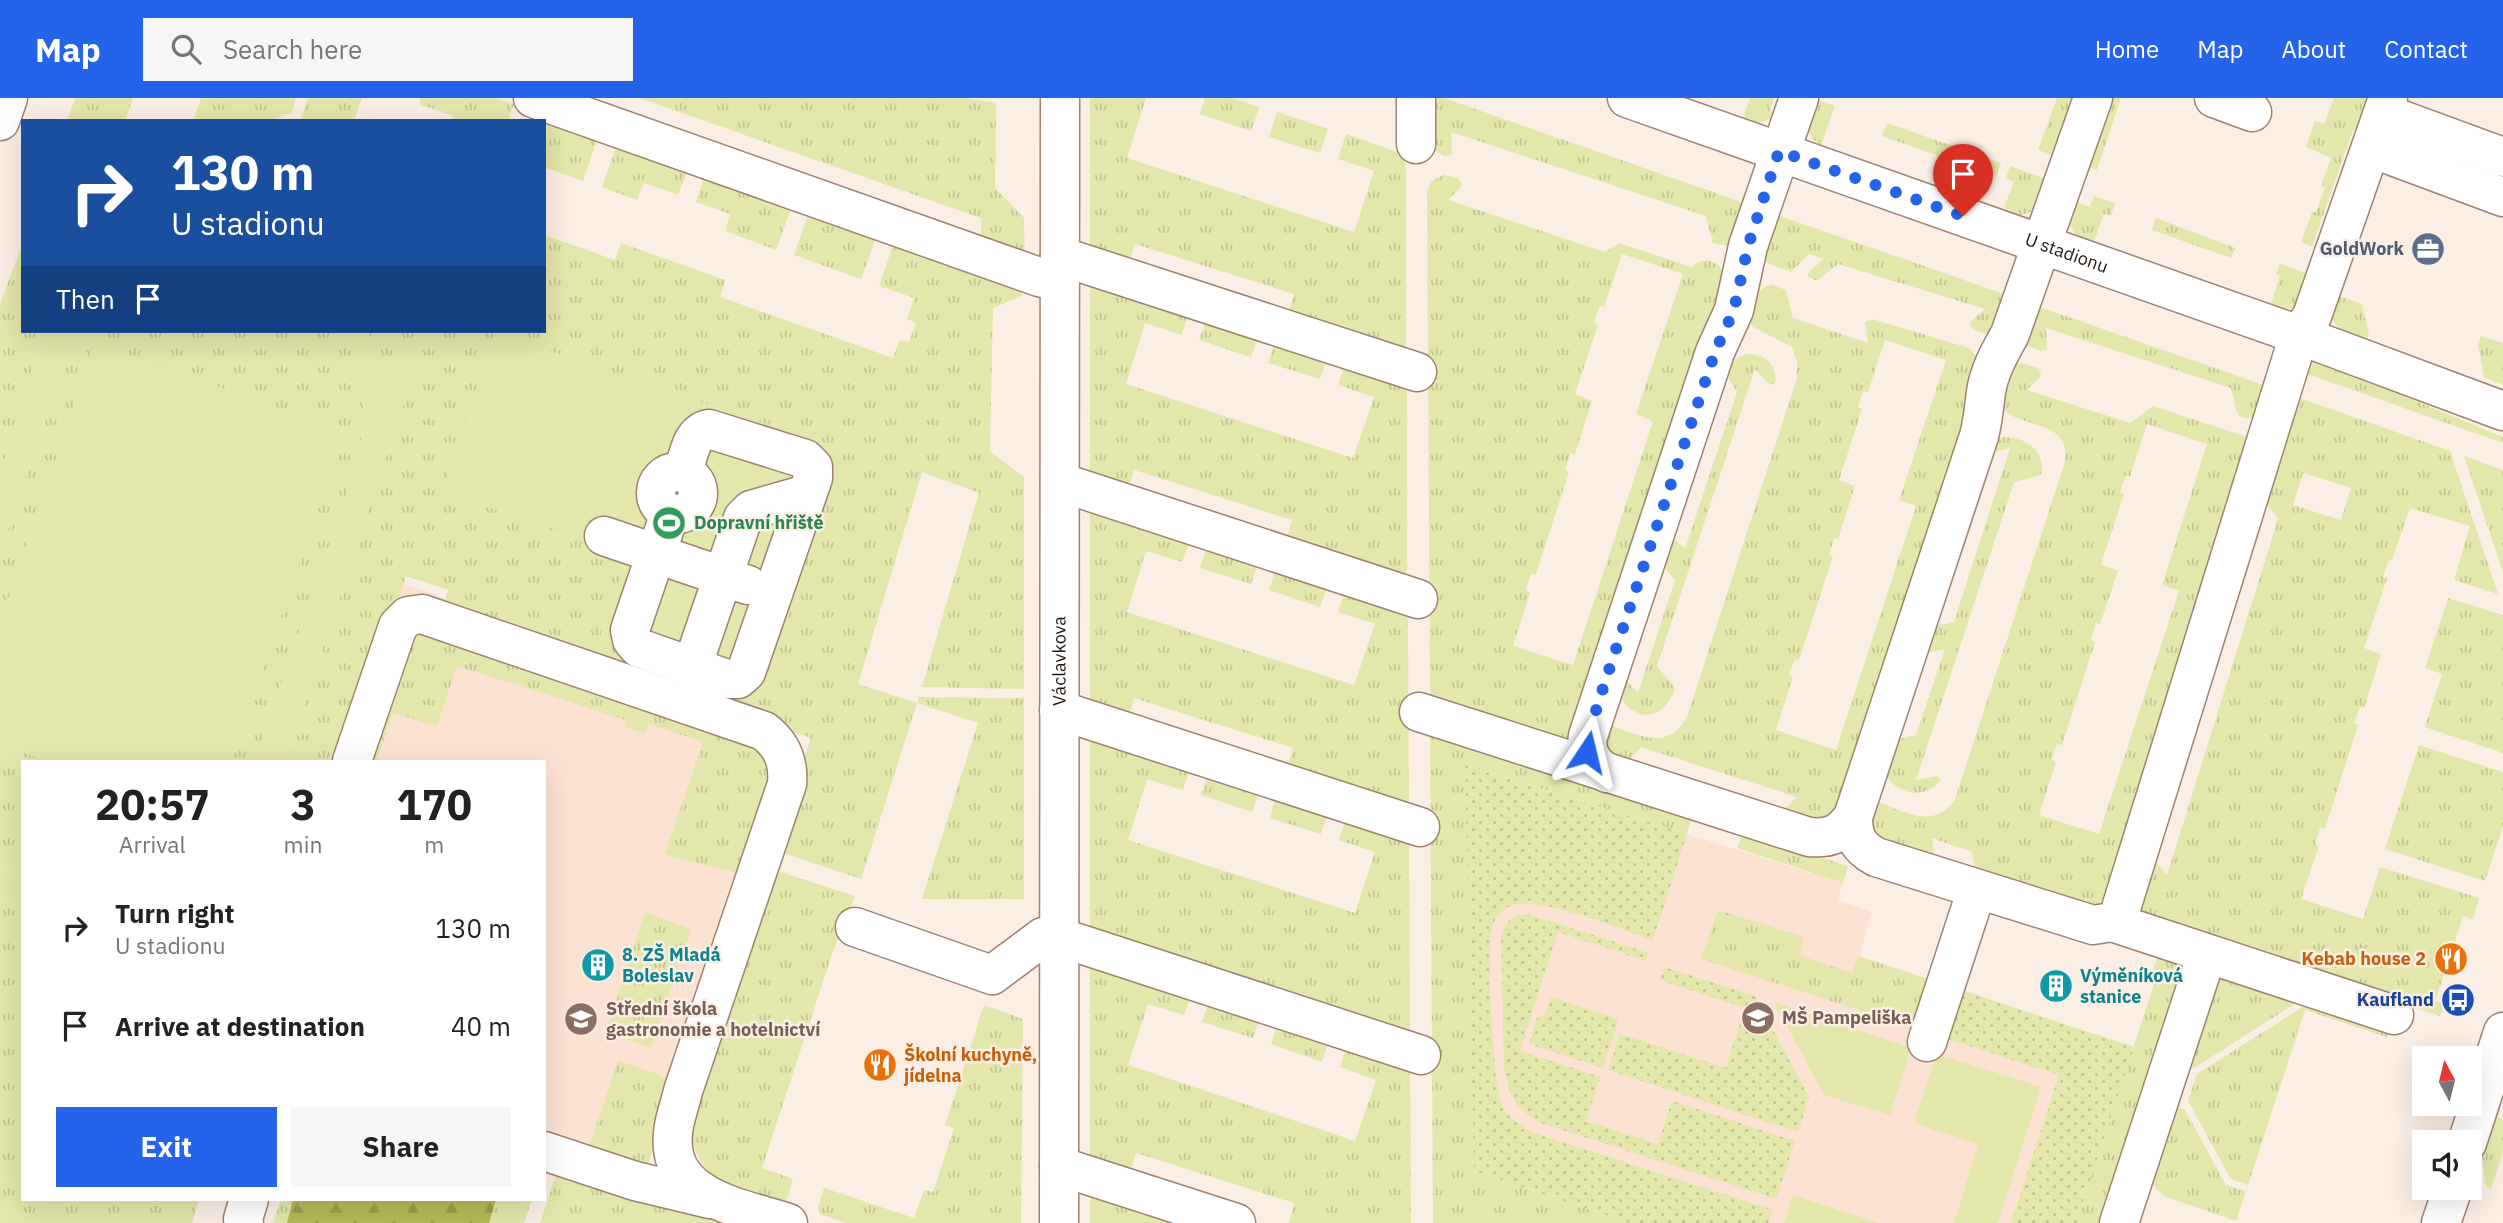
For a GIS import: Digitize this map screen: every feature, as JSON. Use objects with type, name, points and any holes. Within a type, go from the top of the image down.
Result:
[{"type":"street","points":[[0,121],[8,98]]},
{"type":"street","points":[[533,98],[1039,277],[1060,269],[1418,372]]},
{"type":"street","name":"Václavkova","points":[[1059,1223],[1060,98]]},
{"type":"street","points":[[1416,98],[1416,145]]},
{"type":"street","name":"U stadionu","points":[[1627,98],[2299,335],[2503,411]]},
{"type":"street","points":[[1606,773],[1587,752],[1588,736],[1715,352],[1734,310],[1748,246],[1799,98]]},
{"type":"street","points":[[2093,98],[2010,334],[1992,369],[1979,436],[1853,817],[1854,835],[1865,851],[1876,857],[2093,925],[2112,922],[2118,918],[2121,911],[2299,335],[2312,316],[2381,120]]},
{"type":"street","points":[[2214,98],[2252,112]]},
{"type":"street","points":[[2381,120],[2503,157]]},
{"type":"street","points":[[2381,120],[2503,197]]},
{"type":"street","points":[[704,429],[715,429],[806,459],[814,472],[743,676],[727,679],[692,667],[639,648],[630,636],[656,554],[683,495],[696,436],[704,429]]},
{"type":"street","points":[[1059,482],[1418,599]]},
{"type":"street","points":[[692,667],[743,518],[751,510],[807,494]]},
{"type":"street","points":[[683,495],[743,518]]},
{"type":"street","points":[[604,536],[773,593]]},
{"type":"street","points":[[352,760],[398,626],[408,616],[422,614],[764,731],[776,741],[788,769],[786,784],[683,1091],[673,1133],[673,1151],[680,1171],[693,1188],[714,1200]]},
{"type":"street","points":[[1059,710],[1420,827]]},
{"type":"street","points":[[1419,712],[1810,837],[1836,835],[1853,817]]},
{"type":"street","points":[[1927,1042],[1978,889]]},
{"type":"street","points":[[2112,922],[2394,1016]]},
{"type":"street","points":[[855,927],[992,975],[1043,937],[1059,937],[1421,1055]]},
{"type":"street","points":[[2119,1223],[2207,954]]},
{"type":"street","points":[[2471,1130],[2503,1032]]},
{"type":"street","points":[[546,1153],[635,1181],[714,1200],[788,1223]]},
{"type":"street","points":[[1059,1166],[1236,1223]]},
{"type":"street","points":[[2441,1223],[2449,1200]]},
{"type":"street","points":[[244,1223],[248,1201]]},
{"type":"shaded area","points":[[389,578],[785,721],[628,1194],[546,1167],[546,760],[328,760]]},
{"type":"shaded area","name":"MŠ Pampeliška","points":[[1465,765],[1843,883],[1838,900],[1872,912],[1859,956],[2134,1047],[2076,1223],[1630,1223],[1474,1171]]},
{"type":"green space","points":[[75,98],[133,98],[126,119],[68,119]]},
{"type":"green space","points":[[201,98],[296,98],[292,112],[276,119],[194,119]]},
{"type":"green space","points":[[308,98],[362,98],[355,119],[301,119]]},
{"type":"green space","points":[[421,98],[496,98],[514,104],[509,119],[452,119],[453,116],[419,104]]},
{"type":"green space","points":[[639,98],[964,98],[996,103],[995,188],[1024,218],[1025,260],[981,244],[981,218]]},
{"type":"green space","points":[[1090,98],[1146,98],[1127,158],[1354,232],[1374,171],[1338,159],[1346,134],[1400,153],[1406,170],[1406,358],[1286,319],[1294,294],[1135,244],[1127,268],[1090,256]]},
{"type":"green space","points":[[1205,98],[1232,98],[1259,107],[1251,131],[1200,114]]},
{"type":"green space","points":[[1429,98],[1444,98],[1750,205],[1729,246],[1713,243],[1706,216],[1451,132],[1452,155],[1444,156],[1433,150]]},
{"type":"green space","points":[[1750,98],[1774,98],[1770,109],[1776,116],[1759,123],[1745,120],[1744,114]]},
{"type":"green space","points":[[1813,98],[1835,106],[1821,146],[1812,138],[1806,125]]},
{"type":"green space","points":[[2057,98],[2081,98],[2060,158],[2038,150]]},
{"type":"green space","points":[[2105,98],[2121,98],[2097,170],[2081,165]]},
{"type":"green space","points":[[2334,98],[2378,98],[2365,134],[2353,130],[2312,247],[2301,242],[2312,212],[2316,212],[2325,188],[2321,186],[2331,158],[2306,147],[2315,121],[2324,124]]},
{"type":"green space","points":[[532,110],[599,134],[583,181],[546,168],[546,119],[530,119]]},
{"type":"green space","points":[[1277,112],[1328,129],[1320,153],[1269,137]]},
{"type":"green space","points":[[1887,123],[2001,163],[1997,176],[1882,136]]},
{"type":"green space","points":[[618,141],[689,166],[678,195],[644,183],[637,200],[602,187]]},
{"type":"green space","points":[[2010,166],[2052,181],[2034,211],[2018,216],[2007,212],[2005,205],[2014,182],[2006,178]]},
{"type":"green space","points":[[706,172],[793,203],[776,250],[725,231],[730,214],[696,202]]},
{"type":"green space","points":[[1443,175],[1458,178],[1461,187],[1448,200],[1605,252],[1619,243],[1692,267],[1706,260],[1720,267],[1726,276],[1574,745],[1430,700],[1427,192],[1431,182]],"holes":[[[1622,254],[1683,274],[1636,414],[1653,421],[1573,665],[1513,646],[1530,593],[1526,590],[1531,574],[1536,574],[1569,472],[1565,470],[1570,454],[1575,454],[1592,401],[1575,394],[1598,325],[1594,322],[1600,306],[1604,307]]]},
{"type":"green space","points":[[2094,196],[2115,203],[2111,215],[2104,214],[2095,239],[2088,242],[2076,235],[2070,225],[2069,199],[2090,207]]},
{"type":"green space","points":[[810,209],[878,233],[861,279],[794,255]]},
{"type":"green space","points":[[1769,212],[2013,297],[1994,334],[1987,334],[1970,325],[1985,309],[1838,264],[1817,281],[1808,277],[1808,273],[1824,259],[1809,254],[1791,272],[1760,258]]},
{"type":"green space","points":[[2156,218],[2235,248],[2231,258],[2152,230]]},
{"type":"green space","points":[[546,236],[615,260],[621,243],[725,280],[720,297],[893,358],[900,340],[909,342],[916,323],[907,319],[914,298],[879,286],[895,239],[1025,290],[1020,297],[993,308],[990,445],[990,451],[1024,477],[1024,689],[922,687],[979,493],[922,472],[858,684],[917,703],[861,879],[774,850],[811,738],[441,612],[448,590],[406,576],[343,760],[285,760],[423,345],[383,379],[375,345],[367,333],[546,333]]},
{"type":"green space","points":[[21,247],[21,333],[50,333],[42,345],[0,473],[0,304]]},
{"type":"green space","points":[[2280,264],[2315,276],[2296,307],[2282,309],[2271,304],[2280,276],[2276,274]]},
{"type":"green space","points":[[1090,278],[1189,310],[1182,335],[1145,323],[1126,384],[1353,458],[1374,397],[1338,385],[1346,361],[1407,380],[1407,585],[1285,545],[1292,520],[1134,470],[1127,495],[1090,483]]},
{"type":"green space","points":[[1772,285],[1786,290],[1793,318],[1868,343],[1865,322],[1872,319],[1969,348],[1977,357],[1964,441],[1833,821],[1779,814],[1797,797],[1641,747],[1625,765],[1613,762],[1600,733],[1607,724],[1640,736],[1661,738],[1679,728],[1687,717],[1797,378],[1797,362],[1792,347],[1753,327],[1749,321],[1757,293]],"holes":[[[1885,340],[1946,360],[1899,500],[1916,506],[1836,750],[1776,730],[1793,677],[1789,675],[1795,659],[1799,660],[1833,556],[1829,555],[1834,538],[1838,539],[1855,486],[1839,480],[1862,409],[1858,407],[1863,391],[1868,392]]]},
{"type":"green space","points":[[2339,296],[2362,304],[2369,334],[2366,337],[2350,335],[2334,322],[2331,317]]},
{"type":"green space","points":[[2031,304],[2272,388],[2254,418],[2246,418],[2237,413],[2231,388],[2046,328],[2047,349],[2040,351],[2026,345]]},
{"type":"green space","points":[[1207,316],[1259,333],[1251,357],[1199,340]]},
{"type":"green space","points":[[50,333],[80,333],[67,354],[0,553],[0,473],[42,345]]},
{"type":"green space","points":[[80,333],[339,333],[352,353],[365,403],[360,455],[255,760],[21,760],[21,879],[0,867],[0,553],[67,354]]},
{"type":"green space","points":[[339,333],[367,333],[375,345],[383,378],[398,336],[424,345],[285,760],[255,760],[360,455],[365,403],[352,353]]},
{"type":"green space","name":"Dopravní hřiště","points":[[496,333],[829,445],[744,692],[598,642],[628,553],[441,492]]},
{"type":"green space","points":[[2481,336],[2503,343],[2503,385],[2484,377],[2478,345]]},
{"type":"green space","points":[[1276,338],[1328,355],[1320,379],[1268,363]]},
{"type":"green space","points":[[94,345],[345,430],[232,760],[44,760],[0,745],[0,622]]},
{"type":"green space","points":[[1746,354],[1759,355],[1772,365],[1775,383],[1770,385],[1755,369],[1657,666],[1675,688],[1664,707],[1656,713],[1640,714],[1624,702],[1618,692],[1621,675],[1638,693],[1675,580],[1658,560],[1671,536],[1685,549],[1737,392],[1721,367]]},
{"type":"green space","points":[[2317,360],[2503,437],[2503,443],[2299,371],[2307,362]]},
{"type":"green space","points":[[2021,363],[2038,368],[2041,372],[2040,377],[2027,390],[2130,423],[2153,406],[2247,437],[2114,894],[2096,913],[1977,876],[1972,852],[1932,838],[1935,860],[1872,839],[1870,803],[1875,801],[1907,813],[1928,816],[1947,809],[1955,799],[2064,465],[2065,451],[2056,433],[2005,411],[2002,404],[2013,365]],"holes":[[[2147,424],[2207,444],[2162,585],[2179,591],[2099,834],[2039,815],[2056,762],[2052,760],[2057,744],[2062,745],[2095,642],[2091,640],[2096,623],[2100,624],[2118,571],[2101,564],[2124,494],[2120,492],[2126,475],[2130,477]]]},
{"type":"green space","points":[[2291,395],[2450,451],[2498,594],[2454,580],[2470,526],[2410,508],[2392,560],[2389,559],[2383,577],[2387,578],[2364,648],[2381,654],[2364,708],[2360,707],[2354,723],[2358,725],[2325,829],[2320,828],[2315,844],[2319,846],[2301,899],[2363,919],[2380,867],[2479,898],[2473,919],[2463,916],[2455,942],[2449,940],[2439,973],[2444,975],[2435,1001],[2444,1004],[2440,1016],[2132,915],[2150,855],[2167,875],[2278,519],[2261,497]],"holes":[[[2303,473],[2351,488],[2341,520],[2293,505]]]},
{"type":"green space","points":[[2004,437],[2020,439],[2032,446],[2040,458],[2042,473],[2014,482],[1916,780],[1938,776],[1941,780],[1927,790],[1904,791],[1885,775],[1891,741],[1916,735],[1945,649],[1926,653],[1928,627],[1954,622],[2010,448],[1989,453],[1991,443]]},
{"type":"green space","points":[[2464,456],[2503,470],[2503,572]]},
{"type":"green space","points":[[1090,505],[1191,538],[1182,562],[1146,551],[1127,612],[1354,685],[1375,624],[1338,612],[1346,588],[1408,607],[1409,813],[1285,773],[1293,748],[1134,698],[1128,722],[1090,711]]},
{"type":"green space","points":[[1208,543],[1259,560],[1251,584],[1200,568]]},
{"type":"green space","points":[[1277,565],[1329,582],[1320,607],[1269,590]]},
{"type":"green space","points":[[2448,598],[2503,615],[2503,753],[2425,727],[2442,674],[2425,668]]},
{"type":"green space","points":[[412,624],[758,738],[774,757],[746,876],[665,854],[703,742],[649,724],[645,734],[624,727],[626,720],[457,666],[437,726],[393,713],[377,760],[361,760]]},
{"type":"green space","points":[[919,697],[1024,698],[1024,899],[922,899],[978,723],[917,703]]},
{"type":"green space","points":[[1090,733],[1191,765],[1183,790],[1147,779],[1128,840],[1355,913],[1375,852],[1339,840],[1347,815],[1409,835],[1410,1040],[1090,937]]},
{"type":"green space","points":[[1430,735],[1692,817],[1687,834],[1466,765],[1474,1171],[1630,1223],[1433,1223]]},
{"type":"green space","points":[[2419,745],[2503,772],[2503,826],[2485,881],[2385,849]]},
{"type":"green space","points":[[1465,765],[1687,834],[1653,940],[1582,915],[1542,905],[1513,905],[1498,916],[1490,939],[1490,986],[1495,1071],[1501,1103],[1507,1113],[1532,1132],[1773,1210],[1768,1223],[1630,1223],[1474,1171]]},
{"type":"green space","points":[[1209,771],[1260,788],[1252,812],[1201,795]]},
{"type":"green space","points":[[1278,793],[1329,810],[1321,834],[1270,818]]},
{"type":"green space","points":[[1743,833],[1848,866],[1843,883],[1737,848]]},
{"type":"green space","points":[[0,867],[21,879],[21,907],[0,895]]},
{"type":"green space","points":[[768,868],[855,896],[832,954],[762,1168],[793,1179],[788,1197],[784,1201],[736,1187],[707,1170],[696,1152],[688,1124]]},
{"type":"green space","points":[[0,895],[21,907],[21,1201],[198,1201],[192,1223],[0,1223]]},
{"type":"green space","points":[[1718,910],[1804,937],[1799,955],[1852,973],[1858,956],[1934,981],[1918,1029],[1701,959]]},
{"type":"green space","points":[[645,912],[691,929],[651,1048],[606,1032]]},
{"type":"green space","points":[[1528,914],[1649,953],[1646,961],[1558,932],[1520,1051],[1600,1077],[1586,1121],[1658,1144],[1672,1101],[1795,1141],[1776,1199],[1538,1122],[1518,1105],[1510,1092],[1504,1066],[1501,936],[1510,920]]},
{"type":"green space","points":[[2159,953],[2179,962],[2185,968],[2110,1223],[2076,1223],[2154,984],[2149,982]]},
{"type":"green space","points":[[1090,960],[1192,992],[1184,1015],[1148,1004],[1128,1065],[1355,1141],[1376,1080],[1340,1067],[1348,1042],[1410,1062],[1411,1223],[1289,1223],[1294,1203],[1136,1153],[1129,1177],[1090,1165]]},
{"type":"green space","points":[[1664,967],[1755,996],[1809,1097],[1798,1132],[1608,1070],[1620,1034],[1726,1068],[1745,1008],[1660,980]]},
{"type":"green space","points":[[2211,971],[2301,1000],[2194,1068],[2189,1067]]},
{"type":"green space","points":[[1958,989],[2134,1047],[2076,1223],[2011,1223],[2059,1075],[1942,1037]]},
{"type":"green space","points":[[1551,997],[1619,1019],[1603,1068],[1529,1044],[1538,1015],[1544,1017]]},
{"type":"green space","points":[[1210,998],[1261,1014],[1253,1038],[1202,1022]]},
{"type":"green space","points":[[1774,1002],[1911,1048],[1890,1115],[1824,1095]]},
{"type":"green space","points":[[2309,1003],[2389,1029],[2387,1037],[2305,1010],[2248,1185],[2231,1179],[2188,1101],[2197,1074]]},
{"type":"green space","points":[[984,1005],[1023,1019],[1021,1223],[846,1223],[820,1214],[818,1208],[824,1188],[914,1218],[924,1190],[933,1192],[954,1128],[945,1125]]},
{"type":"green space","points":[[1279,1020],[1330,1036],[1322,1062],[1271,1044]]},
{"type":"green space","points":[[1937,1054],[2041,1087],[1998,1223],[1954,1223],[1978,1144],[1914,1123]]},
{"type":"green space","points":[[618,1060],[670,1079],[674,1088],[645,1167],[586,1156]]},
{"type":"green space","points":[[2167,1104],[2185,1110],[2226,1185],[2246,1191],[2236,1221],[2166,1197],[2150,1179]]},
{"type":"green space","points":[[2492,1115],[2503,1119],[2503,1153],[2491,1189],[2486,1186],[2482,1147]]},
{"type":"green space","points":[[556,1174],[736,1223],[540,1223]]},
{"type":"green space","points":[[1090,1187],[1190,1223],[1090,1223]]},
{"type":"green space","points":[[1793,1195],[1879,1223],[1784,1223]]},
{"type":"green space","points":[[280,1201],[531,1201],[524,1223],[273,1223]]},
{"type":"green space","points":[[292,1201],[495,1201],[489,1223],[287,1223]]},
{"type":"place","name":"GoldWork","points":[[2428,249]]},
{"type":"place","name":"Dopravní hřiště","points":[[669,523]]},
{"type":"place","name":"Kebab house 2","points":[[2451,959]]},
{"type":"place","name":"8. ZŠ Mladá Boleslav","points":[[598,965]]},
{"type":"place","name":"Výměníková stanice","points":[[2056,986]]},
{"type":"place","name":"Kaufland","points":[[2458,1000]]},
{"type":"place","name":"MŠ Pampeliška","points":[[1758,1018]]},
{"type":"place","name":"Střední škola gastronomie a hotelnictví","points":[[581,1019]]},
{"type":"place","name":"Školní kuchyně, jídelna","points":[[880,1065]]},
{"type":"route","points":[[1587,752],[1588,736],[1604,685],[1715,352],[1734,310],[1748,246],[1779,151],[1963,216]]}]
